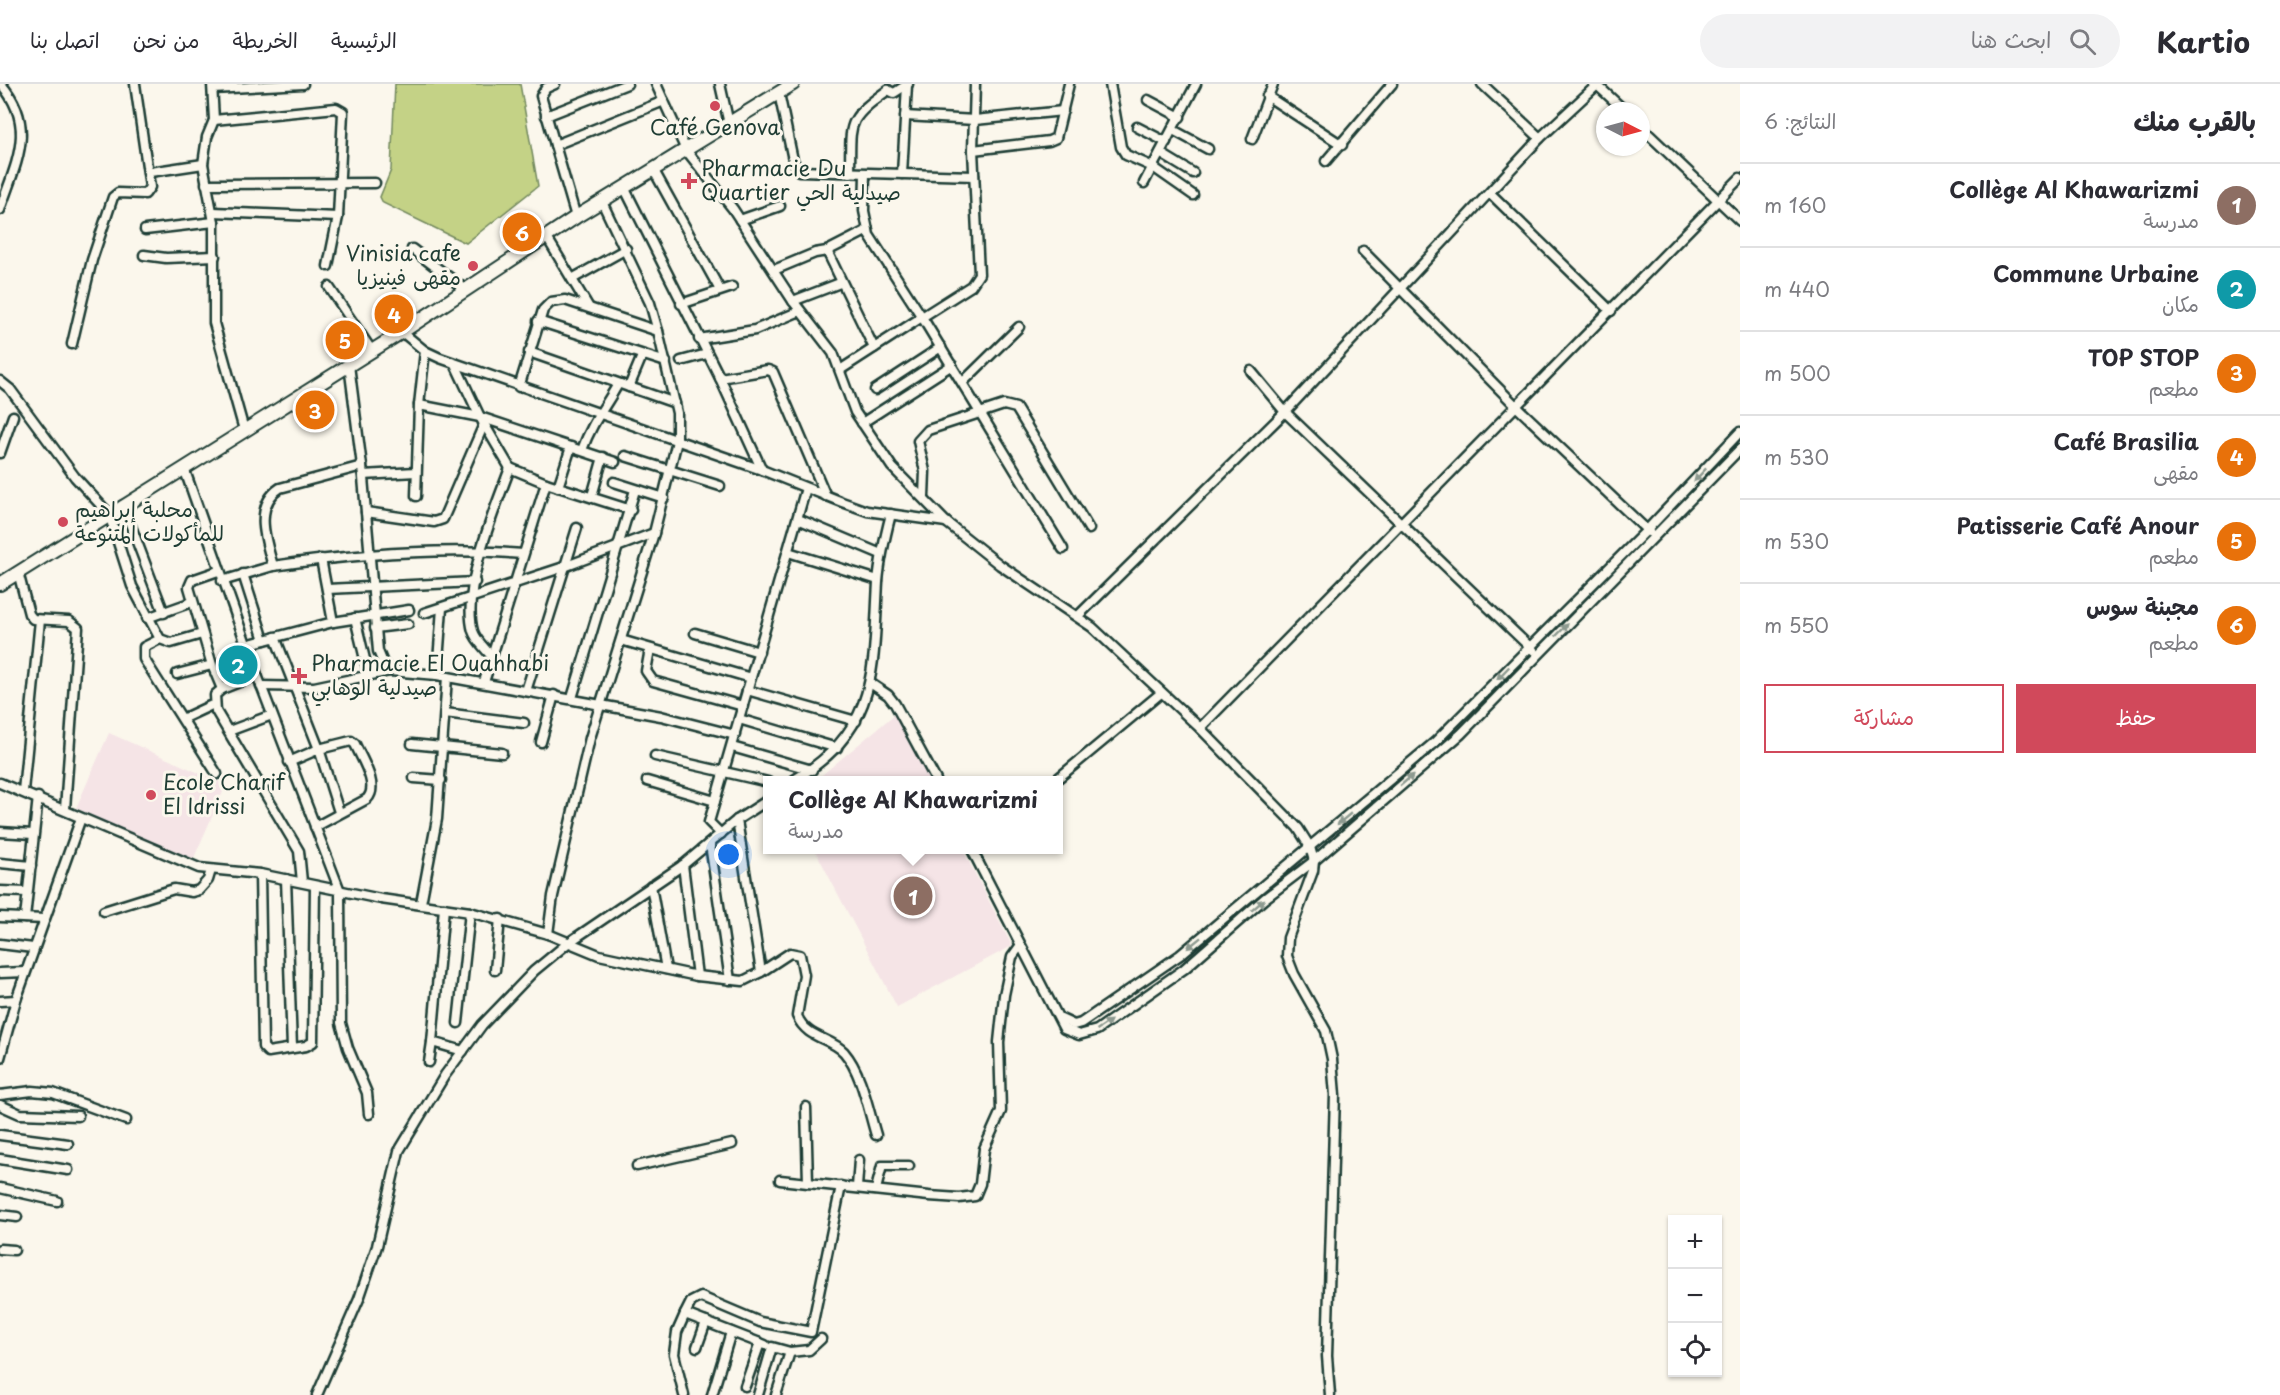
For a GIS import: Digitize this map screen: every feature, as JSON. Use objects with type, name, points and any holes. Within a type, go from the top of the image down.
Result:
[{"type":"main road","points":[[0,584],[402,332],[576,217],[793,84]]},
{"type":"street","points":[[0,210],[20,156],[22,130],[18,111],[1,84]]},
{"type":"street","points":[[72,344],[93,260],[113,197],[118,193],[140,195],[148,192],[150,172],[135,84]]},
{"type":"street","points":[[244,430],[214,323],[214,222],[202,164],[207,137],[214,120],[212,86],[303,84]]},
{"type":"street","points":[[555,84],[546,88],[541,96],[576,217]]},
{"type":"street","points":[[546,116],[627,84]]},
{"type":"street","points":[[656,84],[686,150],[740,220],[793,301],[833,353],[855,412],[887,462],[924,497],[946,522],[1016,577],[1078,616],[1200,728],[1298,828],[1310,847],[1314,861],[1310,882],[1286,948],[1289,963],[1326,1031],[1332,1059],[1335,1095],[1327,1356],[1330,1395]]},
{"type":"street","points":[[720,84],[729,124]]},
{"type":"street","points":[[840,370],[971,286],[980,274],[974,176],[975,84]]},
{"type":"street","points":[[974,150],[1049,141],[1058,134],[1070,84]]},
{"type":"street","points":[[1110,84],[1121,147],[1126,155],[1153,167],[1193,195]]},
{"type":"street","points":[[1144,183],[1195,86],[1184,84]]},
{"type":"street","points":[[1252,139],[1273,84]]},
{"type":"street","points":[[1326,160],[1392,84]]},
{"type":"street","points":[[1482,84],[1540,138]]},
{"type":"street","points":[[1078,616],[1285,412],[1401,290],[1540,138],[1597,84],[1616,102]]},
{"type":"street","points":[[850,173],[852,121],[861,109],[887,87],[894,93],[907,85]]},
{"type":"street","points":[[902,174],[907,85]]},
{"type":"street","points":[[779,93],[793,160],[799,171],[974,176]]},
{"type":"street","points":[[1267,96],[1341,145]]},
{"type":"street","points":[[1148,100],[1180,117]]},
{"type":"street","points":[[555,145],[664,101]]},
{"type":"street","points":[[214,120],[340,110],[344,115],[338,217],[327,266]]},
{"type":"street","points":[[905,116],[975,120],[1063,111]]},
{"type":"street","points":[[1137,127],[1166,142]]},
{"type":"street","points":[[1173,130],[1208,149]]},
{"type":"street","points":[[1650,135],[1740,221]]},
{"type":"street","points":[[1160,153],[1193,173]]},
{"type":"street","points":[[150,172],[202,164]]},
{"type":"street","points":[[653,169],[720,290]]},
{"type":"street","points":[[866,174],[864,211],[868,230],[877,250],[963,382],[980,414],[1063,549]]},
{"type":"street","points":[[1200,728],[1401,526],[1740,178]]},
{"type":"street","points":[[206,184],[375,183]]},
{"type":"street","points":[[624,187],[720,378],[762,470]]},
{"type":"street","points":[[1490,193],[1611,311]]},
{"type":"street","points":[[548,934],[578,785],[672,471],[677,441],[678,423],[675,403],[650,303],[602,202]]},
{"type":"street","points":[[740,220],[780,206]]},
{"type":"street","points":[[213,212],[338,217]]},
{"type":"street","points":[[145,230],[214,222]]},
{"type":"street","points":[[774,270],[815,253],[827,251],[868,230]]},
{"type":"street","points":[[546,236],[588,306]]},
{"type":"street","points":[[412,249],[466,290]]},
{"type":"street","points":[[572,279],[626,249]]},
{"type":"street","points":[[827,251],[840,283],[874,348]]},
{"type":"street","points":[[1363,251],[1517,407],[1650,534]]},
{"type":"street","points":[[144,255],[166,258],[215,256]]},
{"type":"street","points":[[793,301],[840,283]]},
{"type":"street","points":[[329,287],[372,351]]},
{"type":"street","points":[[681,304],[732,288]]},
{"type":"street","points":[[519,387],[538,321],[546,306],[556,300],[588,306],[658,331]]},
{"type":"street","points":[[699,339],[756,330],[800,310]]},
{"type":"street","points":[[538,321],[666,363]]},
{"type":"street","points":[[963,382],[1019,327]]},
{"type":"street","points":[[402,332],[424,351],[455,364],[762,470],[867,511],[946,522]]},
{"type":"street","points":[[875,390],[941,347]]},
{"type":"street","points":[[416,496],[419,405],[424,351]]},
{"type":"street","points":[[529,352],[675,403]]},
{"type":"street","points":[[681,361],[707,354]]},
{"type":"street","points":[[629,387],[642,356]]},
{"type":"street","points":[[455,364],[482,420],[510,468],[546,483],[631,510]]},
{"type":"street","points":[[349,365],[362,471],[375,628],[380,658],[390,671]]},
{"type":"street","points":[[862,423],[952,365]]},
{"type":"street","points":[[720,378],[768,370],[773,372],[826,496]]},
{"type":"street","points":[[1251,371],[1285,412],[1537,655]]},
{"type":"street","points":[[0,381],[10,389],[75,477],[109,514],[132,586],[160,639],[171,643],[202,634]]},
{"type":"street","points":[[582,450],[591,424],[618,384]]},
{"type":"street","points":[[419,405],[482,420],[615,462]]},
{"type":"street","points":[[924,497],[925,471],[918,441],[922,435],[928,430],[1005,405],[1016,408],[1089,529]]},
{"type":"street","points":[[0,453],[13,416]]},
{"type":"street","points":[[366,512],[434,522],[443,519],[482,420]]},
{"type":"street","points":[[974,854],[1064,1029],[1071,1034],[1086,1035],[1097,1030],[1184,969],[1461,734],[1650,534],[1740,432]]},
{"type":"street","points":[[558,487],[571,447]]},
{"type":"street","points":[[1057,1017],[1067,1023],[1081,1023],[1123,997],[1195,942],[1310,847],[1435,741],[1529,647],[1740,449]]},
{"type":"street","points":[[625,456],[720,486]]},
{"type":"street","points":[[592,496],[603,457]]},
{"type":"street","points":[[184,468],[218,571],[340,891],[341,1023],[348,1048],[367,1093],[369,1114]]},
{"type":"street","points":[[492,657],[476,638],[473,630],[473,595],[479,551],[510,468]]},
{"type":"street","points":[[273,566],[263,524],[268,500],[280,488],[362,471],[416,472]]},
{"type":"street","points":[[614,482],[664,498]]},
{"type":"street","points":[[484,682],[546,483]]},
{"type":"street","points":[[721,834],[709,822],[806,488]]},
{"type":"street","points":[[572,698],[621,545],[635,490]]},
{"type":"street","points":[[123,505],[164,613]]},
{"type":"street","points":[[801,776],[812,770],[837,748],[856,721],[867,697],[881,554],[891,514]]},
{"type":"street","points":[[798,519],[881,554]]},
{"type":"street","points":[[526,691],[577,528]]},
{"type":"street","points":[[424,613],[473,595],[564,567],[654,533]]},
{"type":"street","points":[[222,581],[273,566],[321,559],[479,551],[522,554]]},
{"type":"street","points":[[788,552],[878,580]]},
{"type":"street","points":[[321,559],[333,622]]},
{"type":"street","points":[[218,571],[189,583],[192,602],[222,689]]},
{"type":"street","points":[[18,572],[29,614],[33,619],[69,621],[78,628],[65,808]]},
{"type":"street","points":[[243,574],[264,640]]},
{"type":"street","points":[[327,589],[475,582]]},
{"type":"street","points":[[147,618],[192,602]]},
{"type":"street","points":[[437,675],[442,608]]},
{"type":"street","points":[[246,645],[333,622],[410,610]]},
{"type":"street","points":[[356,618],[369,676]]},
{"type":"street","points":[[23,791],[40,620]]},
{"type":"street","points":[[375,628],[408,624]]},
{"type":"street","points":[[695,633],[759,652]]},
{"type":"street","points":[[275,637],[319,749],[339,812]]},
{"type":"street","points":[[160,639],[144,647],[142,651],[144,659],[184,718],[217,774]]},
{"type":"street","points":[[621,640],[751,678]]},
{"type":"street","points":[[650,649],[646,671],[653,681],[743,706]]},
{"type":"street","points":[[177,674],[212,665]]},
{"type":"street","points":[[261,686],[314,687],[390,671],[437,675],[572,698],[661,716],[735,735]]},
{"type":"street","points":[[257,675],[222,689],[214,695],[214,704],[299,851],[302,882]]},
{"type":"street","points":[[421,903],[433,850],[441,780],[447,677]]},
{"type":"street","points":[[870,683],[888,695],[895,704],[934,776]]},
{"type":"street","points":[[747,690],[856,721]]},
{"type":"street","points":[[1061,776],[1161,693]]},
{"type":"street","points":[[541,742],[554,695]]},
{"type":"street","points":[[184,718],[214,704]]},
{"type":"street","points":[[445,713],[524,723]]},
{"type":"street","points":[[229,731],[272,715]]},
{"type":"street","points":[[740,719],[837,748]]},
{"type":"street","points":[[290,762],[319,749],[346,741],[355,744],[373,786],[372,795],[368,799],[315,826]]},
{"type":"street","points":[[412,744],[502,753]]},
{"type":"street","points":[[732,747],[812,770]]},
{"type":"street","points":[[655,756],[763,781]]},
{"type":"street","points":[[414,778],[441,780]]},
{"type":"street","points":[[647,781],[715,801]]},
{"type":"street","points":[[0,783],[65,808],[81,818],[177,860],[211,870],[260,874],[340,891],[500,918],[548,934],[599,955],[697,976],[743,981],[790,953],[800,955],[804,975],[797,1016],[814,1036],[843,1052],[857,1076],[876,1135]]},
{"type":"street","points":[[25,918],[38,797]]},
{"type":"street","points":[[317,1395],[338,1354],[363,1288],[377,1246],[399,1151],[418,1116],[482,1025],[567,943],[683,866],[737,820],[763,803]]},
{"type":"street","points":[[0,1058],[3,1032],[81,818]]},
{"type":"street","points":[[737,820],[760,972]]},
{"type":"street","points":[[0,831],[33,834]]},
{"type":"street","points":[[710,844],[730,980]]},
{"type":"street","points":[[0,863],[31,866]]},
{"type":"street","points":[[683,866],[697,976]]},
{"type":"street","points":[[104,911],[174,889],[192,892],[199,890],[208,880],[211,870]]},
{"type":"street","points":[[260,874],[263,1047],[268,1052],[311,1045],[314,1035],[315,886]]},
{"type":"street","points":[[286,879],[292,1048]]},
{"type":"street","points":[[651,886],[666,969]]},
{"type":"street","points":[[0,891],[27,892]]},
{"type":"street","points":[[429,1062],[444,908]]},
{"type":"street","points":[[458,1023],[470,912]]},
{"type":"street","points":[[0,917],[44,919]]},
{"type":"street","points":[[495,970],[500,918]]},
{"type":"street","points":[[0,944],[33,948]]},
{"type":"street","points":[[780,1180],[959,1198],[970,1197],[978,1192],[984,1149],[1001,1111],[999,1052],[1003,1007],[1008,970],[1012,957],[1020,946]]},
{"type":"street","points":[[0,973],[25,972]]},
{"type":"street","points":[[0,1001],[16,1000]]},
{"type":"street","points":[[432,1042],[463,1051]]},
{"type":"street","points":[[0,1095],[32,1091],[53,1093],[126,1120]]},
{"type":"street","points":[[0,1105],[20,1114],[78,1116]]},
{"type":"street","points":[[806,1107],[807,1183]]},
{"type":"street","points":[[0,1135],[68,1144]]},
{"type":"street","points":[[637,1166],[732,1144]]},
{"type":"street","points":[[0,1159],[68,1170]]},
{"type":"street","points":[[857,1187],[859,1160]]},
{"type":"street","points":[[876,1189],[882,1166],[909,1166]]},
{"type":"street","points":[[684,1395],[674,1354],[677,1332],[691,1302],[701,1297],[760,1322],[781,1328],[811,1332],[841,1186]]},
{"type":"street","points":[[0,1188],[57,1201]]},
{"type":"street","points":[[0,1215],[17,1217]]},
{"type":"street","points":[[0,1249],[14,1250]]},
{"type":"street","points":[[685,1314],[790,1352],[809,1350],[821,1339]]},
{"type":"street","points":[[697,1347],[706,1322]]},
{"type":"street","points":[[712,1395],[731,1332]]},
{"type":"street","points":[[745,1386],[760,1343]]},
{"type":"street","points":[[758,1395],[772,1347]]},
{"type":"street","points":[[776,1395],[790,1352]]},
{"type":"shaded area","points":[[895,714],[927,776],[821,776]]},
{"type":"shaded area","name":"Ecole Charif El Idrissi","points":[[109,733],[226,785],[193,860],[177,856],[76,808]]},
{"type":"shaded area","points":[[817,854],[965,854],[1012,946],[897,1007]]},
{"type":"green space","points":[[395,84],[520,84],[538,186],[466,243],[383,203],[380,197],[391,170]]},
{"type":"place","name":"Café Genova","points":[[715,106]]},
{"type":"place","name":"Pharmacie Du Quartier صيدلية الحي","points":[[689,181]]},
{"type":"place","name":"مجبنة سوس","points":[[522,232]]},
{"type":"place","name":"Vinisia cafe مقهى فينيزيا","points":[[473,266]]},
{"type":"place","name":"Café Brasilia","points":[[394,314]]},
{"type":"place","name":"Patisserie Café Anour","points":[[345,340]]},
{"type":"place","name":"TOP STOP","points":[[315,410]]},
{"type":"place","name":"محلبة إبراهيم للمأكولات المتنوعة","points":[[63,522]]},
{"type":"place","name":"Commune Urbaine","points":[[238,665]]},
{"type":"place","name":"Pharmacie El Ouahhabi صيدلية الوهابي","points":[[299,676]]},
{"type":"place","name":"Ecole Charif El Idrissi","points":[[151,795]]},
{"type":"place","name":"Collège Al Khawarizmi","points":[[913,896]]}]
